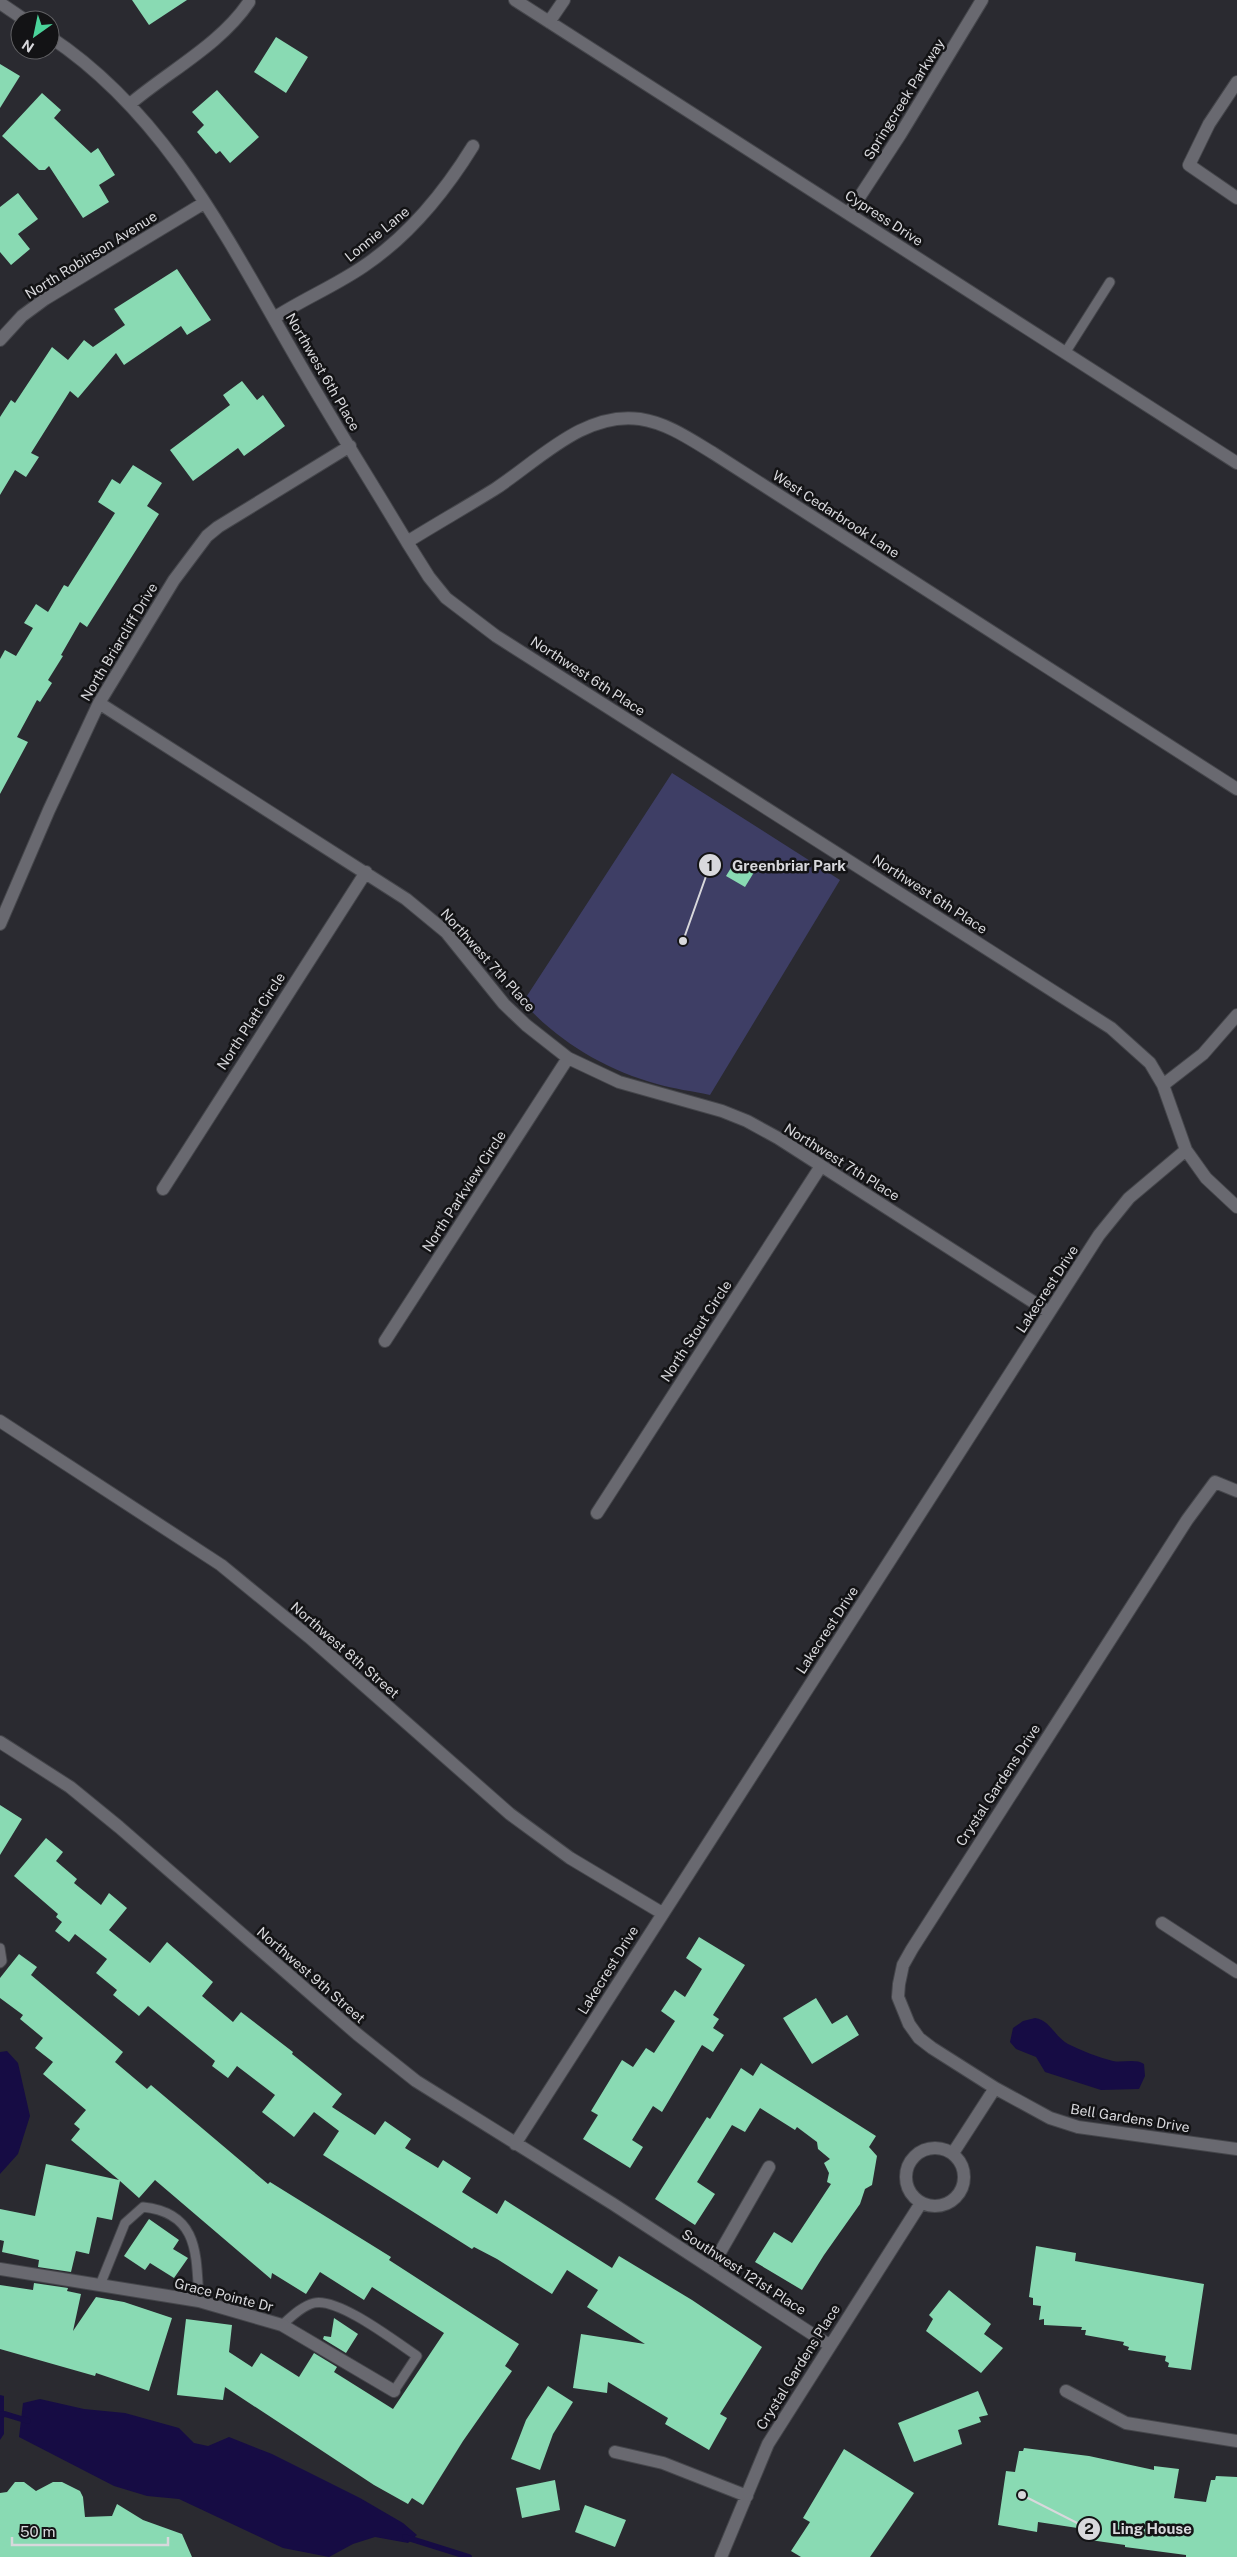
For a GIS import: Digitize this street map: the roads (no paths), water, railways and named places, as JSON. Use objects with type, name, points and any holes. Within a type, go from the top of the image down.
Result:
[{"type":"street","name":"Cypress Drive","points":[[515,0],[1237,463]]},
{"type":"street","points":[[549,22],[564,0]]},
{"type":"street","name":"Springcreek Parkway","points":[[849,213],[900,135],[982,0]]},
{"type":"street","points":[[130,104],[161,78],[210,45],[239,17],[249,2]]},
{"type":"street","name":"Northwest 6th Place","points":[[60,44],[84,62],[130,104],[170,150],[274,318],[406,542],[429,577],[446,598],[466,615],[1111,1028],[1150,1063],[1163,1085],[1186,1150],[1206,1178],[1237,1207]]},
{"type":"street","points":[[1237,82],[1209,124],[1188,165],[1237,198]]},
{"type":"street","name":"Lonnie Lane","points":[[274,318],[363,267],[401,237],[440,196],[473,146]]},
{"type":"street","name":"North Robinson Avenue","points":[[0,340],[22,316],[44,299],[204,203]]},
{"type":"street","name":"West Cedarbrook Lane","points":[[406,542],[478,500],[566,438],[596,424],[624,419],[640,419],[680,433],[1237,789]]},
{"type":"street","name":"North Briarcliff Drive","points":[[0,924],[49,810],[99,703],[174,580],[207,536],[237,513],[350,446]]},
{"type":"street","name":"Northwest 7th Place","points":[[99,703],[406,899],[446,932],[504,1004],[532,1030],[568,1058],[619,1082],[722,1111],[747,1121],[821,1166],[1049,1312]]},
{"type":"street","name":"North Platt Circle","points":[[163,1189],[366,872]]},
{"type":"street","points":[[1163,1085],[1203,1054],[1237,1015]]},
{"type":"street","name":"North Parkview Circle","points":[[385,1341],[568,1058]]},
{"type":"street","name":"Lakecrest Drive","points":[[516,2144],[662,1913],[1049,1312],[1114,1216],[1146,1183],[1186,1150]]},
{"type":"street","name":"North Stout Circle","points":[[597,1513],[821,1166]]},
{"type":"street","name":"Northwest 8th Street","points":[[0,1421],[221,1565],[309,1637],[510,1814],[570,1858],[662,1913]]},
{"type":"street","name":"Crystal Gardens Drive","points":[[995,2088],[919,2038],[909,2024],[898,1997],[903,1965],[971,1854],[1170,1545],[1215,1482],[1237,1492]]},
{"type":"street","name":"Northwest 9th Street","points":[[0,1742],[70,1787],[119,1827],[325,2007],[389,2060],[416,2080],[619,2208]]},
{"type":"street","points":[[1162,1923],[1237,1972]]},
{"type":"street","points":[[953,2154],[995,2088]]},
{"type":"street","name":"Bell Gardens Drive","points":[[995,2088],[1050,2118],[1078,2127],[1237,2149]]},
{"type":"street","points":[[936,2147],[953,2154],[962,2164],[965,2173],[963,2188],[956,2198],[945,2205],[931,2206],[922,2203],[910,2192],[906,2181],[908,2165],[914,2157],[925,2149],[936,2147]]},
{"type":"street","points":[[711,2268],[769,2167]]},
{"type":"street","name":"Crystal Gardens Place","points":[[721,2557],[768,2444],[829,2344],[922,2203]]},
{"type":"street","name":"Southwest 121st Place","points":[[619,2208],[829,2344]]},
{"type":"street","name":"Grace Pointe Dr","points":[[0,2269],[199,2301],[282,2325],[394,2391]]},
{"type":"street","points":[[1066,2391],[1126,2423],[1237,2441]]},
{"type":"street","points":[[615,2452],[663,2463],[747,2496]]},
{"type":"lane","points":[[1065,353],[1110,282]]},
{"type":"lane","points":[[0,1948],[2,1961],[0,1963]]},
{"type":"lane","points":[[100,2285],[125,2223],[143,2207],[161,2209],[185,2226],[195,2245],[199,2301]]},
{"type":"lane","points":[[282,2325],[306,2306],[315,2302],[328,2303],[346,2311],[417,2356],[394,2391]]},
{"type":"waterway","points":[[0,2415],[5,2414],[28,2421]]},
{"type":"waterway","points":[[405,2537],[469,2557]]},
{"type":"place","name":"Greenbriar Park","points":[[683,941]]},
{"type":"place","name":"Ling House","points":[[1022,2495]]}]
